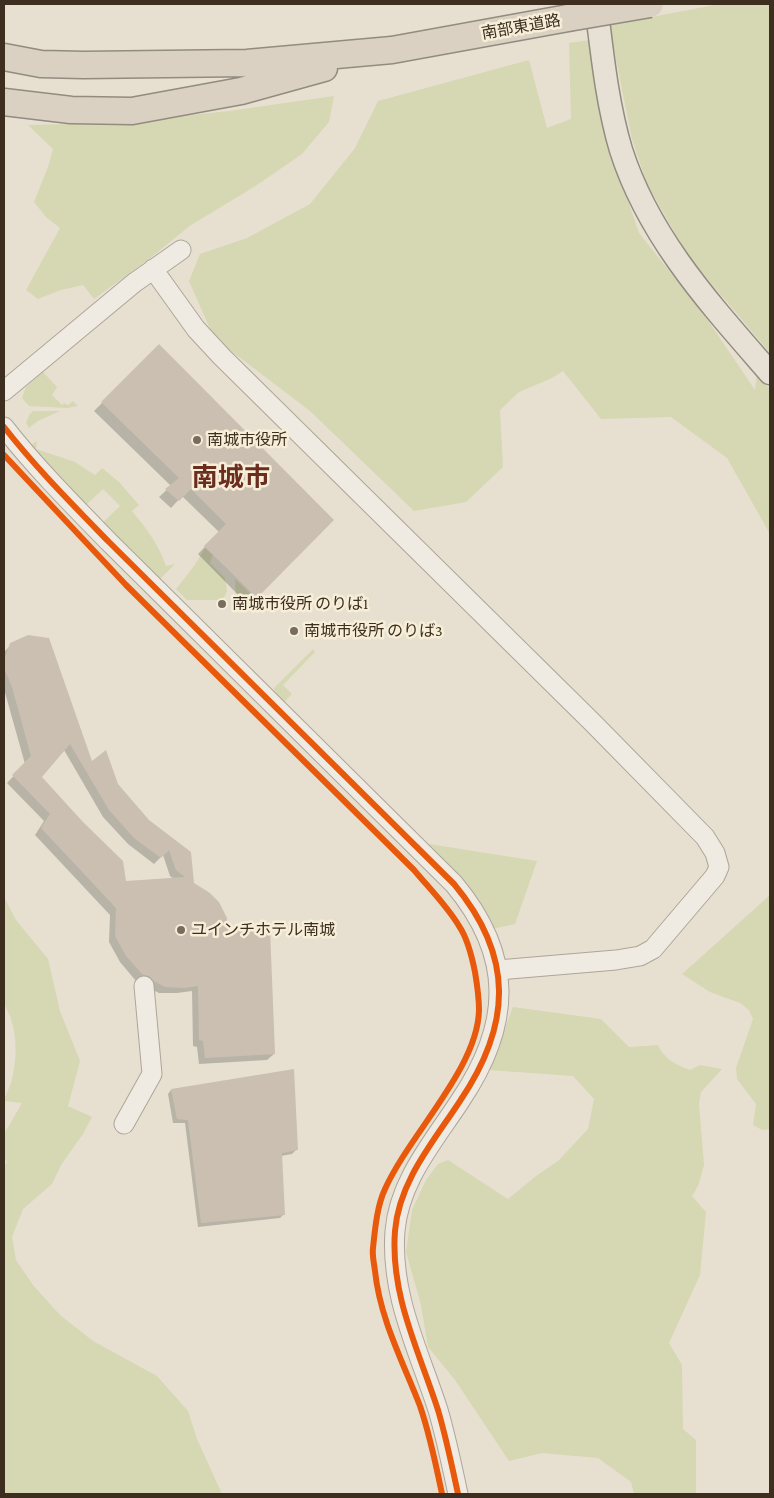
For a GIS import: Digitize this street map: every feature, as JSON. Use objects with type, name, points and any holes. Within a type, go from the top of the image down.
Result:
[{"type":"highway","name":"南部東道路","points":[[392,50],[650,4]]},
{"type":"highway","points":[[4,57],[41,64],[176,65],[247,63],[392,50]]},
{"type":"highway","points":[[4,102],[71,110],[132,111],[241,91],[392,50]]},
{"type":"main road","points":[[596,4],[606,78],[621,149],[644,205],[684,270],[770,373]]},
{"type":"street","points":[[4,391],[134,283],[181,250]]},
{"type":"street","points":[[153,269],[196,329],[222,357],[593,723],[705,837],[715,853],[719,867],[715,876],[653,949],[640,956],[616,960],[498,970]]},
{"type":"street","points":[[4,427],[54,485],[109,542],[454,884],[479,918],[495,956],[498,970],[496,1017],[486,1056],[471,1085],[414,1172],[405,1191],[395,1230],[395,1272],[398,1291],[440,1418],[458,1494]]},
{"type":"street","points":[[124,1124],[152,1074],[144,986]]},
{"type":"green space","points":[[720,4],[770,4],[770,353],[688,256],[647,184],[632,139],[609,25]]},
{"type":"green space","points":[[590,40],[612,154],[639,233],[705,316],[755,390],[757,374],[770,389],[770,534],[727,458],[671,417],[601,419],[563,371],[552,378],[519,392],[500,410],[503,467],[466,502],[414,511],[310,411],[214,338],[189,281],[200,254],[247,238],[310,204],[355,148],[378,101],[529,60],[547,128],[571,119],[569,43]]},
{"type":"green space","points":[[334,96],[329,122],[302,154],[254,187],[191,225],[149,259],[94,299],[83,285],[61,290],[38,299],[26,290],[60,228],[46,217],[34,202],[53,149],[28,125],[115,123],[229,111]]},
{"type":"green space","points":[[43,372],[57,387],[52,395],[62,405],[64,403],[68,405],[73,401],[78,406],[67,408],[29,406],[22,398],[26,387]]},
{"type":"green space","points":[[33,411],[60,411],[38,421],[29,428],[26,423]]},
{"type":"green space","points":[[37,441],[36,449],[75,462],[95,475],[102,468],[119,482],[139,505],[132,511],[152,537],[166,566],[175,564],[158,580],[147,572],[58,483],[27,448]],"holes":[[[103,489],[120,506],[101,524],[85,506]]]},
{"type":"green space","points":[[205,548],[213,555],[210,563],[225,578],[227,592],[219,600],[187,600],[176,589]]},
{"type":"green space","points":[[235,579],[264,607],[247,606],[236,600]]},
{"type":"green space","points":[[313,649],[315,652],[283,685],[292,694],[283,703],[274,688]]},
{"type":"green space","points":[[429,844],[537,861],[515,924],[492,929],[472,894]]},
{"type":"green space","points":[[770,895],[770,1129],[762,1130],[753,1125],[756,1104],[737,1079],[736,1068],[753,1019],[749,1010],[740,1003],[710,992],[682,974]]},
{"type":"green space","points":[[4,897],[16,920],[48,959],[60,1011],[80,1061],[68,1106],[92,1117],[83,1134],[61,1165],[52,1184],[23,1209],[12,1237],[16,1260],[33,1285],[60,1315],[93,1341],[157,1376],[188,1411],[197,1439],[222,1494],[4,1494],[4,1167],[7,1162],[4,1158],[4,1134],[22,1103],[4,1101],[11,1083],[16,1053],[12,1022],[4,1004]]},
{"type":"green space","points":[[513,1007],[601,1019],[629,1047],[658,1045],[671,1061],[690,1070],[700,1065],[722,1069],[701,1092],[699,1104],[704,1165],[698,1186],[692,1196],[706,1212],[700,1275],[669,1343],[682,1365],[683,1429],[696,1440],[696,1494],[634,1494],[631,1482],[598,1458],[542,1453],[509,1461],[455,1380],[428,1347],[421,1305],[406,1252],[412,1210],[426,1180],[438,1164],[448,1160],[508,1199],[558,1161],[588,1129],[594,1099],[573,1076],[489,1070]]},
{"type":"building","name":"南城市役所","points":[[159,344],[334,520],[257,598],[204,546],[226,524],[191,489],[179,501],[165,489],[179,478],[101,402]]},
{"type":"building","points":[[28,635],[49,638],[92,761],[106,750],[118,784],[149,820],[191,852],[194,883],[210,893],[219,902],[227,918],[227,926],[270,928],[275,1054],[205,1058],[203,1041],[199,1040],[198,986],[184,988],[165,987],[149,976],[143,975],[126,956],[115,936],[116,908],[41,828],[50,814],[12,775],[31,756],[12,687],[4,668],[4,660],[10,643]],"holes":[[[70,744],[109,810],[134,838],[161,858],[169,850],[176,870],[185,877],[126,881],[123,861],[83,822],[42,777]]]},
{"type":"building","points":[[294,1069],[298,1150],[282,1153],[285,1215],[201,1223],[188,1120],[177,1119],[171,1089]]},
{"type":"cycle path","points":[[4,427],[42,472],[109,542],[454,884],[474,911],[488,937],[496,964],[499,991],[497,1017],[489,1045],[477,1073],[410,1178],[403,1195],[395,1231],[395,1255],[401,1300],[438,1410],[458,1494]]},
{"type":"cycle path","points":[[4,455],[126,585],[414,870],[449,911],[465,937],[475,972],[478,991],[479,1010],[476,1032],[455,1078],[396,1168],[385,1189],[378,1210],[373,1251],[382,1306],[393,1340],[424,1417],[442,1494]]},
{"type":"place","name":"南城市役所","points":[[197,440]]},
{"type":"place","name":"南城市役所 のりば1","points":[[222,604]]},
{"type":"place","name":"南城市役所 のりば3","points":[[294,631]]},
{"type":"place","name":"ユインチホテル南城","points":[[181,930]]},
{"type":"district","name":"南城市","points":[[231,478]]}]
